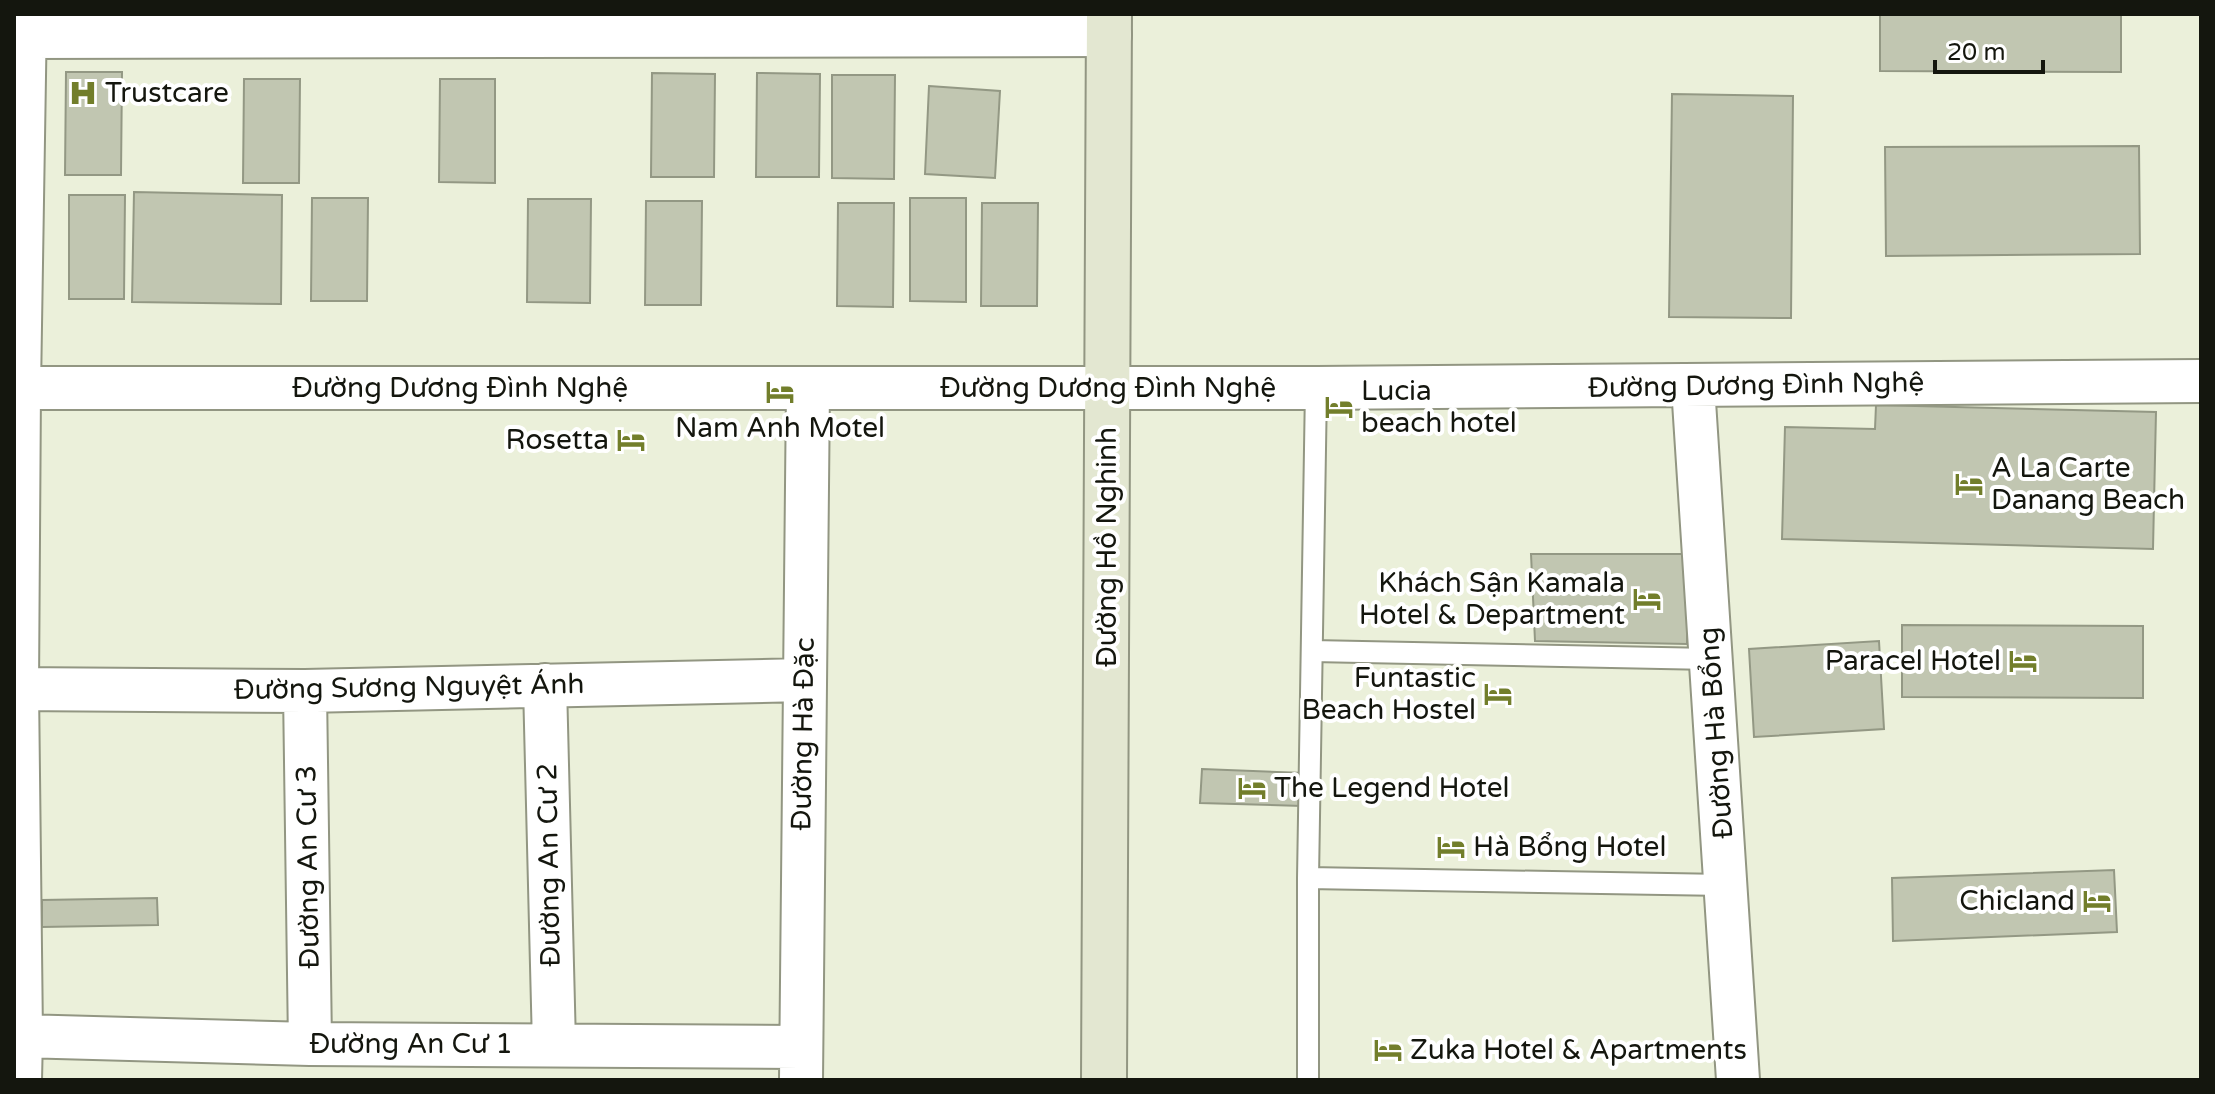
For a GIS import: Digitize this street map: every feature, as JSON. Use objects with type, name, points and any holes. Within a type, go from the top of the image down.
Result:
[{"type":"street","points":[[20,1080],[15,688],[16,388],[25,26],[1110,24]]},
{"type":"street","name":"Đường Hồ Nghinh","points":[[1104,1080],[1110,24]]},
{"type":"street","name":"Đường Dương Đình Nghệ","points":[[16,388],[1316,388],[2201,381]]},
{"type":"street","name":"Đường Hà Bổng","points":[[1693,386],[1738,1080]]},
{"type":"street","name":"Đường Hà Đặc","points":[[801,1063],[808,388]]},
{"type":"street","name":"Đường Sương Nguyệt Ánh","points":[[15,688],[305,691],[804,680]]},
{"type":"street","name":"Đường An Cư 2","points":[[545,685],[554,1045]]},
{"type":"street","name":"Đường An Cư 3","points":[[305,691],[310,1044]]},
{"type":"street","name":"Đường An Cư 1","points":[[21,1036],[310,1044],[554,1045],[801,1063]]},
{"type":"lane","points":[[1308,1080],[1316,388]]},
{"type":"lane","points":[[1312,651],[1711,659]]},
{"type":"lane","points":[[1308,878],[1725,885]]},
{"type":"building","points":[[1880,14],[2121,14],[2121,72],[1880,71]]},
{"type":"building","points":[[66,72],[122,72],[121,175],[65,175]]},
{"type":"building","points":[[652,73],[715,74],[714,177],[651,177]]},
{"type":"building","points":[[757,73],[820,74],[819,177],[756,177]]},
{"type":"building","points":[[832,75],[895,75],[894,179],[832,178]]},
{"type":"building","points":[[244,79],[300,79],[299,183],[243,183]]},
{"type":"building","points":[[440,79],[495,79],[495,183],[439,182]]},
{"type":"building","points":[[929,86],[1000,91],[995,178],[925,174]]},
{"type":"building","points":[[1672,94],[1793,96],[1791,318],[1669,317]]},
{"type":"building","points":[[2139,146],[2140,254],[1886,256],[1885,147]]},
{"type":"building","points":[[134,192],[282,195],[281,304],[132,302]]},
{"type":"building","points":[[69,195],[125,195],[124,299],[69,299]]},
{"type":"building","points":[[312,198],[368,198],[367,301],[311,301]]},
{"type":"building","points":[[910,198],[966,198],[966,302],[910,301]]},
{"type":"building","points":[[528,199],[591,199],[590,303],[527,302]]},
{"type":"building","points":[[646,201],[702,201],[701,305],[645,305]]},
{"type":"building","points":[[838,203],[894,203],[893,307],[837,306]]},
{"type":"building","points":[[982,203],[1038,203],[1037,306],[981,306]]},
{"type":"building","name":"A La Carte Danang Beach","points":[[1876,405],[2156,412],[2153,549],[1782,539],[1785,427],[1875,429]]},
{"type":"building","points":[[1531,554],[1687,554],[1687,644],[1535,641]]},
{"type":"building","name":"Paracel Hotel","points":[[1902,625],[2143,626],[2143,698],[1902,697]]},
{"type":"building","points":[[1879,641],[1884,729],[1754,737],[1749,649]]},
{"type":"building","name":"The Legend Hotel","points":[[1202,769],[1304,773],[1302,806],[1200,803]]},
{"type":"building","points":[[2114,870],[2117,932],[1893,941],[1892,878]]},
{"type":"building","points":[[157,898],[158,925],[42,927],[42,900]]},
{"type":"place","name":"Trustcare","points":[[83,93]]},
{"type":"place","name":"Nam Anh Motel","points":[[780,392]]},
{"type":"place","name":"Lucia beach hotel","points":[[1339,407]]},
{"type":"place","name":"Rosetta","points":[[631,440]]},
{"type":"place","name":"A La Carte Danang Beach","points":[[1969,484]]},
{"type":"place","name":"Khách Sận Kamala Hotel & Department","points":[[1647,599]]},
{"type":"place","name":"Paracel Hotel","points":[[2023,661]]},
{"type":"place","name":"Funtastic Beach Hostel","points":[[1498,694]]},
{"type":"place","name":"The Legend Hotel","points":[[1252,788]]},
{"type":"place","name":"Hà Bổng Hotel","points":[[1451,847]]},
{"type":"place","name":"Chicland","points":[[2097,901]]},
{"type":"place","name":"Zuka Hotel & Apartments","points":[[1388,1050]]}]
